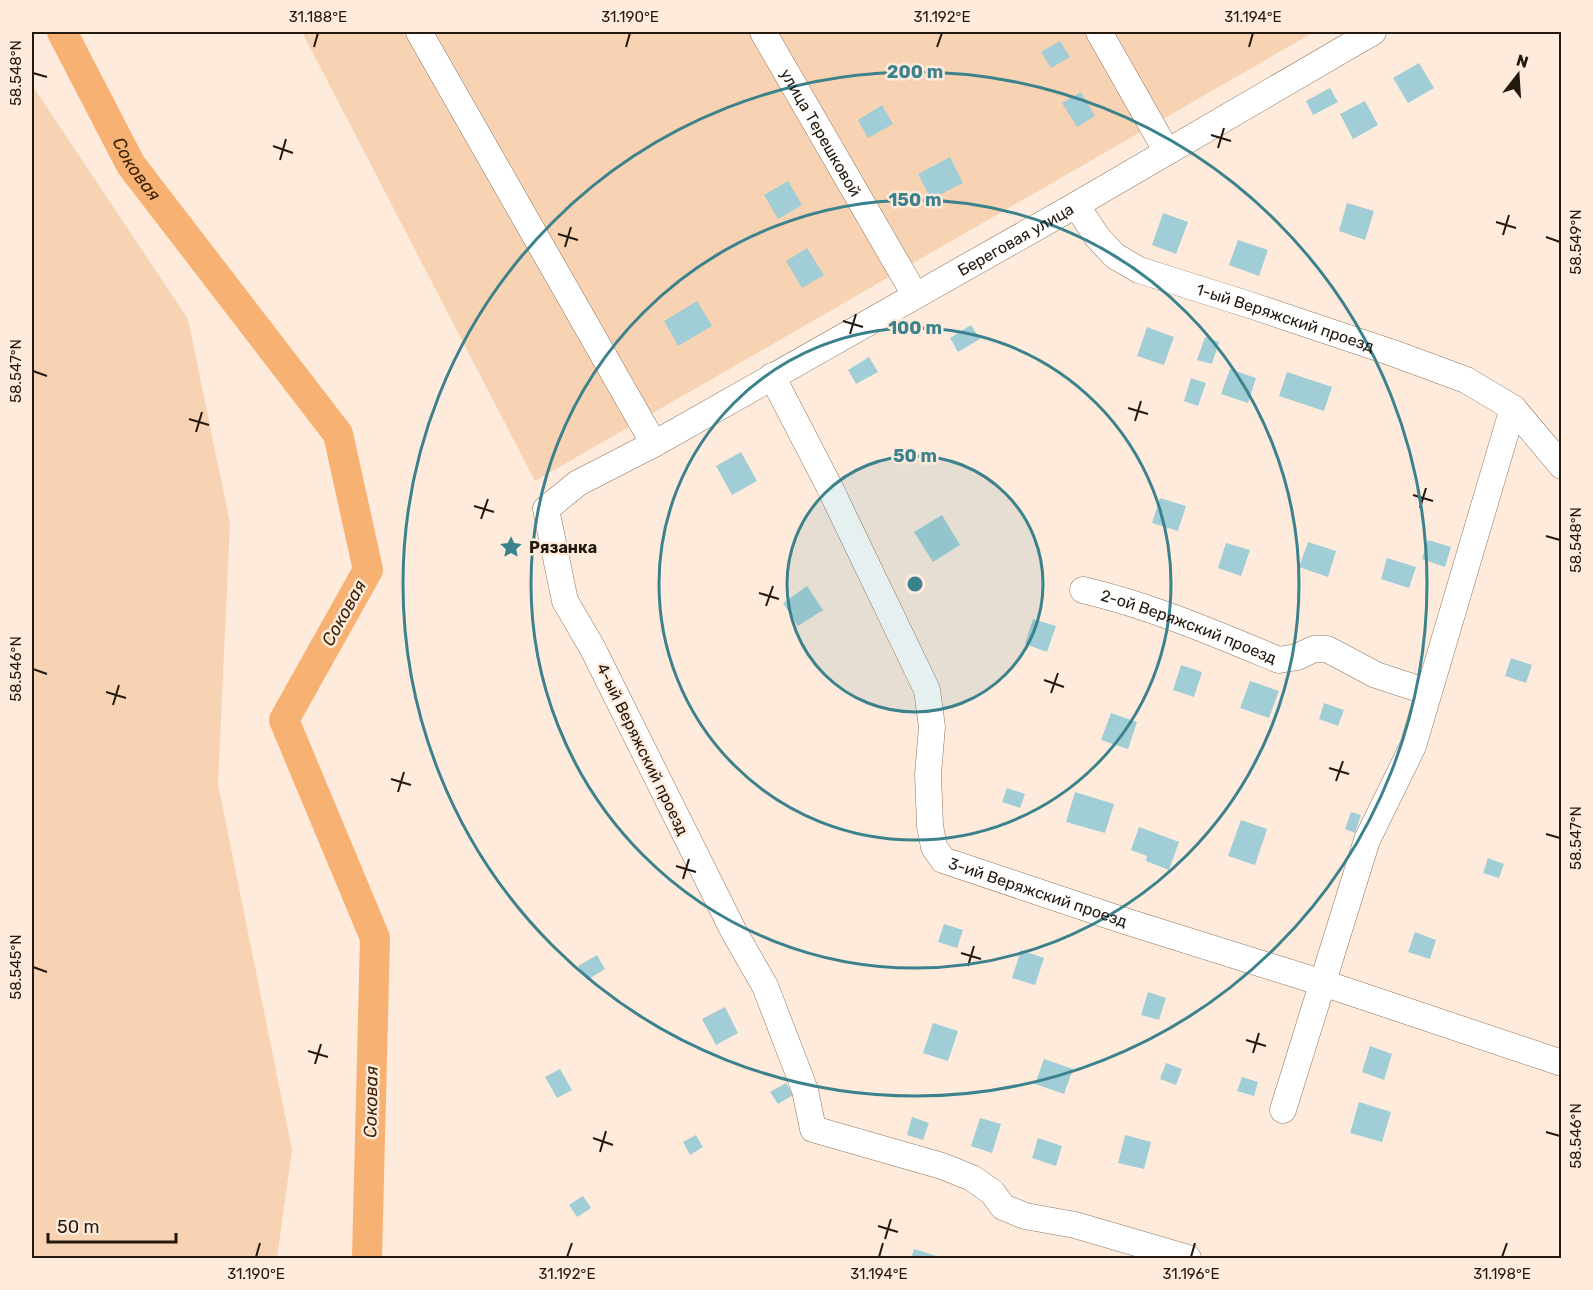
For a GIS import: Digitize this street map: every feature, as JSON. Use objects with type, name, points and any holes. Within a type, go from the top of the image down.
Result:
[{"type":"street","points":[[419,32],[654,444]]},
{"type":"street","name":"улица Терешковой","points":[[763,32],[915,295]]},
{"type":"street","points":[[1099,32],[1167,152]]},
{"type":"street","name":"Береговая улица","points":[[654,444],[1076,205],[1373,32]]},
{"type":"street","name":"1-ый Веряжский проезд","points":[[1076,205],[1098,238],[1114,256],[1139,270],[1394,353],[1466,380],[1513,408],[1562,466]]},
{"type":"street","name":"3-ий Веряжский проезд","points":[[772,376],[829,486],[927,690],[932,728],[928,774],[930,826],[934,848],[943,860],[1125,921],[1323,983],[1562,1064]]},
{"type":"street","points":[[1282,1110],[1367,840],[1413,746],[1513,408]]},
{"type":"street","name":"4-ый Веряжский проезд","points":[[654,444],[578,483],[546,509],[565,601],[593,649],[734,932],[765,986],[805,1090],[813,1129],[942,1166],[972,1178],[992,1192],[1003,1207],[1025,1216],[1075,1225],[1188,1258]]},
{"type":"street","name":"2-ой Веряжский проезд","points":[[1083,590],[1180,619],[1279,660],[1297,657],[1314,649],[1327,649],[1376,675],[1428,692]]},
{"type":"shaded area","points":[[302,32],[1314,32],[535,481]]},
{"type":"shaded area","points":[[32,85],[188,319],[230,523],[218,784],[292,1150],[277,1258],[32,1258]]},
{"type":"building","points":[[1060,41],[1070,57],[1051,68],[1041,52]]},
{"type":"building","points":[[1419,63],[1434,88],[1408,103],[1393,78]]},
{"type":"building","points":[[1330,88],[1338,102],[1313,115],[1306,101]]},
{"type":"building","points":[[1081,92],[1095,116],[1077,127],[1062,103]]},
{"type":"building","points":[[1365,101],[1378,125],[1353,139],[1340,114]]},
{"type":"building","points":[[882,105],[893,124],[868,138],[858,120]]},
{"type":"building","points":[[950,157],[963,183],[931,199],[918,174]]},
{"type":"building","points":[[788,181],[802,205],[778,219],[764,195]]},
{"type":"building","points":[[1347,203],[1374,211],[1365,240],[1339,231]]},
{"type":"building","points":[[1163,213],[1188,222],[1176,254],[1152,245]]},
{"type":"building","points":[[1238,240],[1268,250],[1259,276],[1229,265]]},
{"type":"building","points":[[807,248],[824,275],[802,288],[786,261]]},
{"type":"building","points":[[697,301],[712,326],[678,346],[664,321]]},
{"type":"building","points":[[971,325],[980,339],[958,352],[950,338]]},
{"type":"building","points":[[1147,327],[1174,337],[1164,365],[1137,356]]},
{"type":"building","points":[[1205,337],[1219,342],[1212,364],[1197,360]]},
{"type":"building","points":[[869,357],[878,372],[856,384],[848,370]]},
{"type":"building","points":[[1230,369],[1256,378],[1248,403],[1221,394]]},
{"type":"building","points":[[1287,372],[1332,387],[1324,411],[1279,396]]},
{"type":"building","points":[[1191,378],[1206,383],[1198,406],[1184,401]]},
{"type":"building","points":[[741,452],[757,481],[732,495],[716,466]]},
{"type":"building","points":[[1160,498],[1186,506],[1178,531],[1152,523]]},
{"type":"building","points":[[942,515],[960,545],[933,562],[914,532]]},
{"type":"building","points":[[1428,540],[1451,547],[1445,567],[1422,559]]},
{"type":"building","points":[[1308,542],[1336,551],[1328,577],[1299,567]]},
{"type":"building","points":[[1226,543],[1250,550],[1241,576],[1218,568]]},
{"type":"building","points":[[1387,558],[1416,567],[1409,588],[1381,579]]},
{"type":"building","points":[[807,586],[823,610],[798,626],[783,603]]},
{"type":"building","points":[[1033,619],[1056,626],[1047,652],[1025,644]]},
{"type":"building","points":[[1511,658],[1532,665],[1526,683],[1505,676]]},
{"type":"building","points":[[1181,665],[1202,672],[1194,697],[1173,690]]},
{"type":"building","points":[[1250,681],[1279,691],[1269,718],[1240,708]]},
{"type":"building","points":[[1324,703],[1344,710],[1338,726],[1319,719]]},
{"type":"building","points":[[1111,713],[1137,722],[1128,749],[1101,740]]},
{"type":"building","points":[[1007,788],[1025,794],[1020,808],[1002,802]]},
{"type":"building","points":[[1075,792],[1114,804],[1105,833],[1066,822]]},
{"type":"building","points":[[1351,812],[1361,815],[1355,833],[1345,829]]},
{"type":"building","points":[[1241,820],[1267,829],[1255,865],[1228,856]]},
{"type":"building","points":[[1139,827],[1179,842],[1169,870],[1146,861],[1147,856],[1131,850]]},
{"type":"building","points":[[1488,858],[1504,864],[1499,878],[1483,873]]},
{"type":"building","points":[[944,924],[963,930],[957,948],[938,942]]},
{"type":"building","points":[[1415,932],[1436,940],[1430,959],[1408,952]]},
{"type":"building","points":[[1021,950],[1044,958],[1035,985],[1012,978]]},
{"type":"building","points":[[597,955],[605,969],[587,980],[578,966]]},
{"type":"building","points":[[1148,992],[1166,998],[1159,1020],[1141,1015]]},
{"type":"building","points":[[725,1007],[738,1033],[716,1045],[702,1019]]},
{"type":"building","points":[[933,1023],[958,1031],[948,1061],[923,1053]]},
{"type":"building","points":[[1370,1046],[1392,1054],[1384,1080],[1362,1072]]},
{"type":"building","points":[[1044,1059],[1073,1069],[1064,1094],[1035,1084]]},
{"type":"building","points":[[1166,1063],[1182,1069],[1176,1085],[1160,1079]]},
{"type":"building","points":[[560,1069],[572,1090],[557,1098],[545,1077]]},
{"type":"building","points":[[1242,1077],[1258,1082],[1254,1096],[1237,1091]]},
{"type":"building","points":[[786,1083],[793,1095],[778,1104],[770,1092]]},
{"type":"building","points":[[1359,1102],[1391,1112],[1382,1142],[1350,1133]]},
{"type":"building","points":[[912,1117],[929,1123],[923,1140],[907,1135]]},
{"type":"building","points":[[980,1118],[1001,1124],[992,1153],[971,1146]]},
{"type":"building","points":[[696,1135],[703,1147],[690,1155],[683,1142]]},
{"type":"building","points":[[1125,1135],[1151,1142],[1144,1169],[1118,1163]]},
{"type":"building","points":[[1038,1138],[1062,1146],[1056,1166],[1032,1158]]},
{"type":"building","points":[[583,1196],[591,1208],[577,1217],[569,1205]]},
{"type":"building","points":[[914,1249],[943,1258],[911,1258]]},
{"type":"waterway","name":"Соковая","points":[[62,32],[131,165],[338,434],[368,570],[284,720],[375,938],[367,1258]]},
{"type":"place","name":"Рязанка","points":[[511,547]]}]
